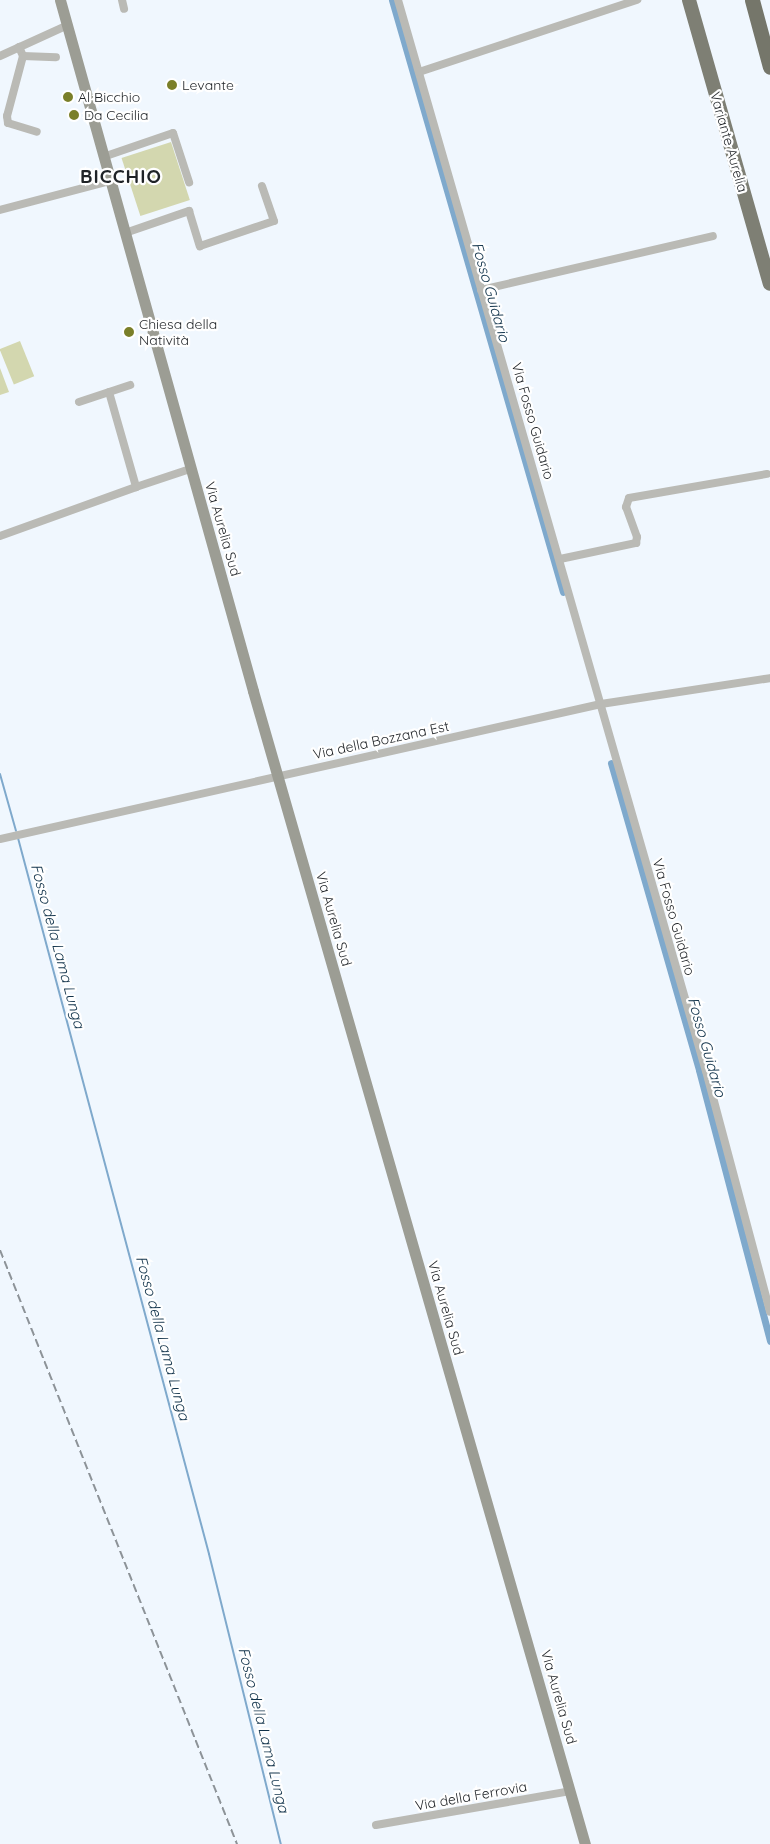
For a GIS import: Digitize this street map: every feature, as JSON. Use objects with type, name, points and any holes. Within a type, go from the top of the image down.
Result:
[{"type":"highway","name":"Variante Aurelia","points":[[689,0],[770,284]]},
{"type":"highway","name":"Variante Aurelia","points":[[698,0],[770,253]]},
{"type":"highway","points":[[752,0],[770,67]]},
{"type":"highway","points":[[762,0],[770,29]]},
{"type":"main road","name":"Via Aurelia Sud","points":[[60,0],[277,775],[585,1844]]},
{"type":"street","points":[[122,0],[124,9]]},
{"type":"street","name":"Via Fosso Guidario","points":[[398,0],[560,559],[740,1194],[770,1312]]},
{"type":"street","points":[[419,72],[637,0]]},
{"type":"street","points":[[0,56],[68,26]]},
{"type":"street","points":[[20,47],[23,56],[7,116],[8,123],[37,132]]},
{"type":"street","points":[[23,56],[56,57]]},
{"type":"street","points":[[103,157],[173,133],[189,182]]},
{"type":"street","points":[[0,210],[110,181]]},
{"type":"street","points":[[125,233],[189,211],[200,246],[219,240],[274,221],[262,186]]},
{"type":"street","points":[[481,290],[714,236]]},
{"type":"street","points":[[78,402],[130,385]]},
{"type":"street","points":[[109,392],[136,487]]},
{"type":"street","points":[[0,536],[190,469]]},
{"type":"street","points":[[560,559],[636,543],[637,537],[626,507],[629,498],[767,474]]},
{"type":"street","name":"Via della Bozzana Est","points":[[0,838],[601,704],[770,678]]},
{"type":"street","name":"Via della Ferrovia","points":[[376,1825],[570,1791]]},
{"type":"green space","points":[[171,142],[190,200],[140,216],[122,158]]},
{"type":"green space","points":[[20,341],[34,376],[14,384],[0,349]]},
{"type":"green space","points":[[0,368],[9,392],[0,395]]},
{"type":"waterway","name":"Fosso Guidario","points":[[392,0],[563,592]]},
{"type":"waterway","name":"Fosso Guidario","points":[[611,763],[699,1070],[770,1341]]},
{"type":"waterway","name":"Fosso della Lama Lunga","points":[[0,774],[16,831]]},
{"type":"waterway","name":"Fosso della Lama Lunga","points":[[18,838],[209,1554],[281,1844]]},
{"type":"railway","points":[[0,1250],[237,1844]]},
{"type":"place","name":"Levante","points":[[172,85]]},
{"type":"place","name":"Al Bicchio","points":[[68,97]]},
{"type":"place","name":"Da Cecilia","points":[[74,115]]},
{"type":"place","name":"Chiesa della Natività","points":[[129,332]]},
{"type":"district","name":"BICCHIO","points":[[121,177]]}]
